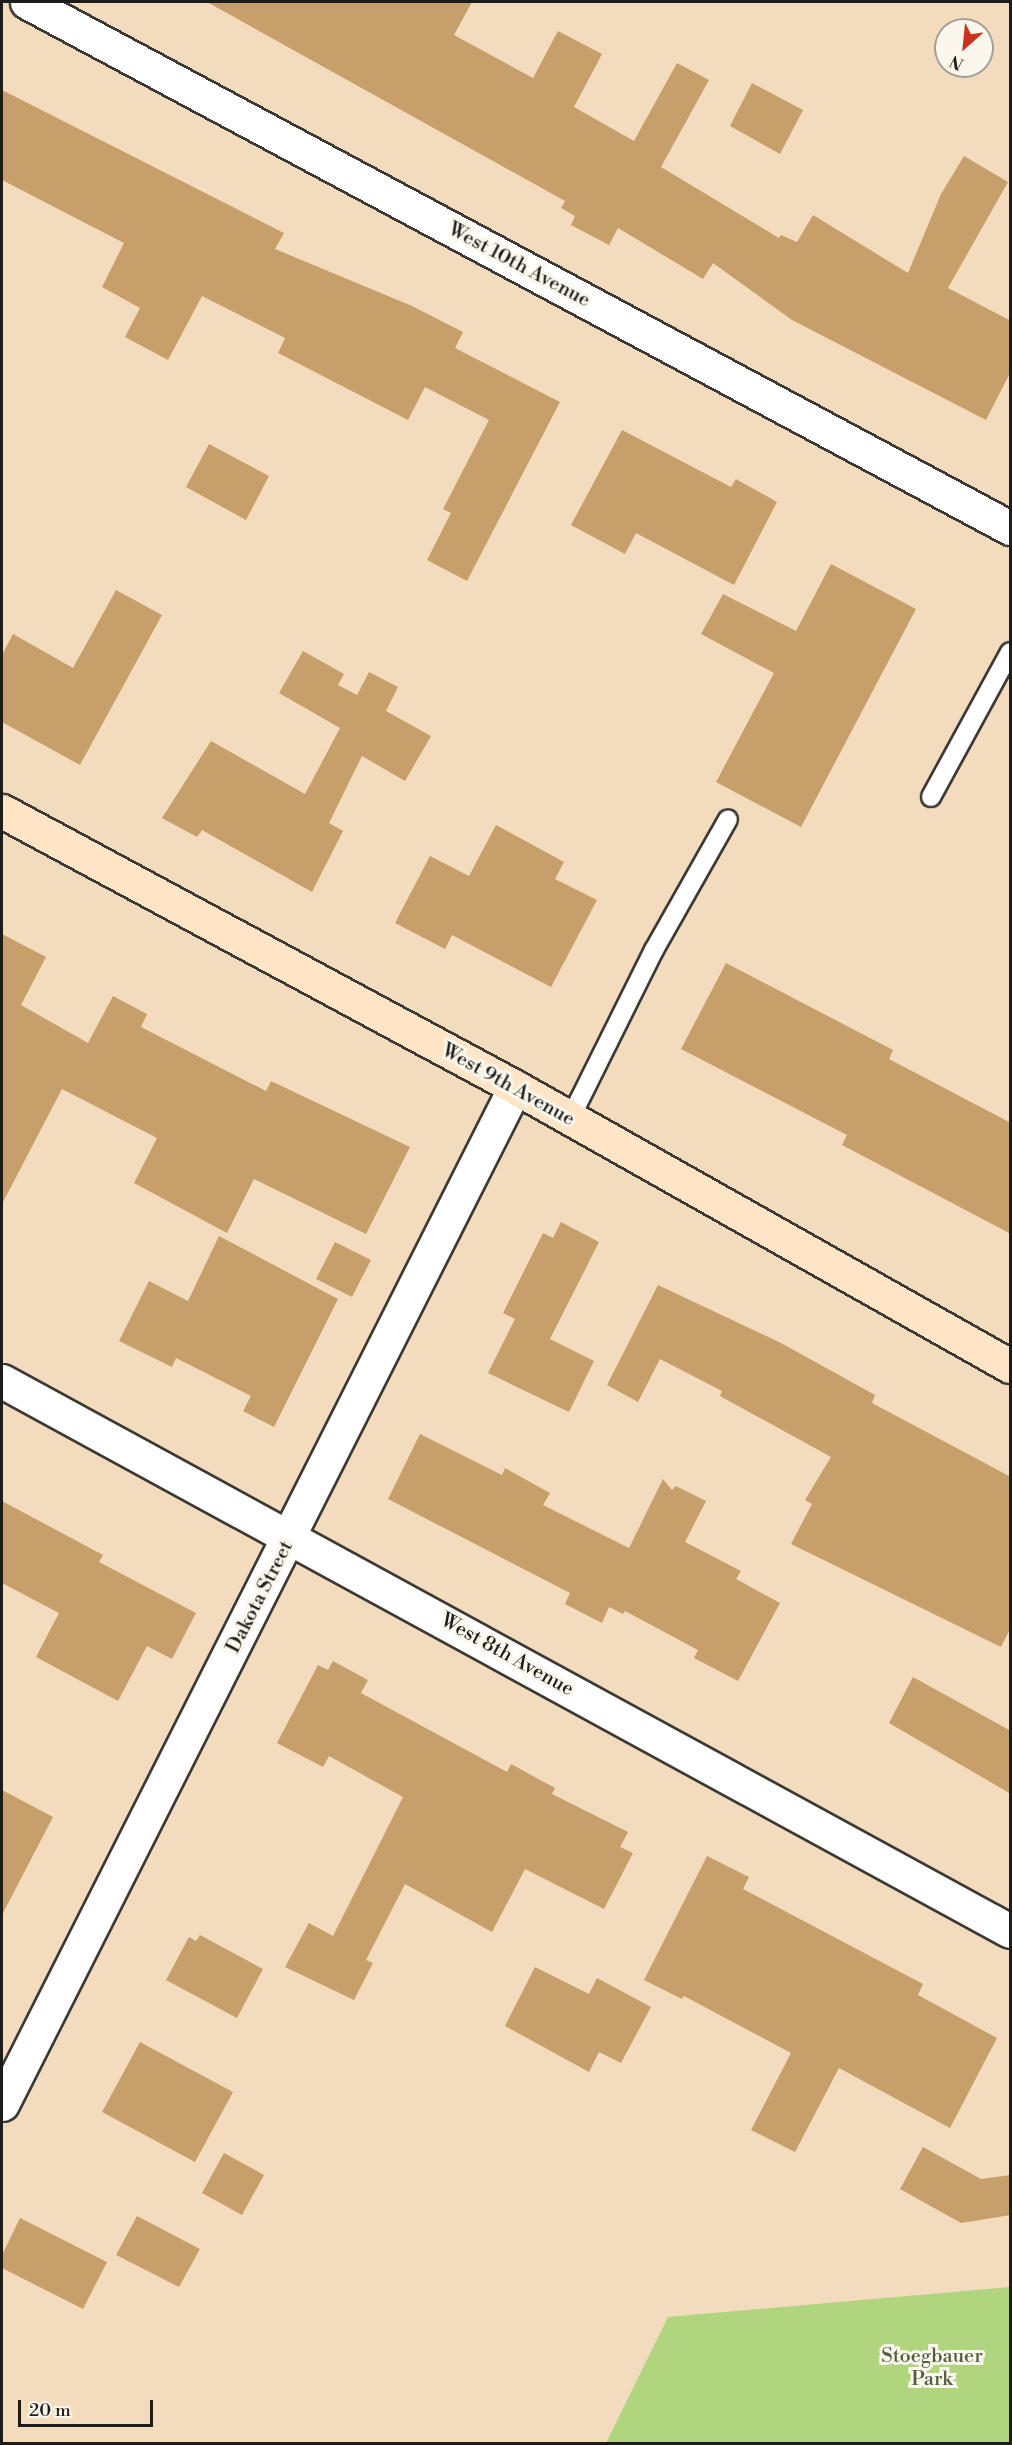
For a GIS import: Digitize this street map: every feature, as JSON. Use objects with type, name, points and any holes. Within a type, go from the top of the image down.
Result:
[{"type":"main road","name":"West 9th Avenue","points":[[2,812],[514,1088],[1011,1366]]},
{"type":"street","name":"West 10th Avenue","points":[[27,2],[1011,528]]},
{"type":"street","name":"Dakota Street","points":[[2,2104],[291,1537],[514,1088]]},
{"type":"street","name":"West 8th Avenue","points":[[2,1381],[1011,1931]]},
{"type":"lane","points":[[931,797],[1011,652]]},
{"type":"lane","points":[[570,1119],[654,950],[728,819]]},
{"type":"green space","name":"Stoegbauer Park","points":[[1010,2287],[1010,2443],[606,2443],[668,2317]]},
{"type":"building","points":[[207,2],[472,2],[454,35],[533,78],[558,31],[602,54],[574,107],[634,141],[677,63],[709,80],[661,167],[779,238],[781,235],[797,242],[813,215],[908,273],[941,194],[964,156],[1008,182],[948,288],[1011,321],[1011,371],[986,420],[792,320],[713,263],[703,279],[618,228],[609,245],[571,225],[575,216],[561,208],[565,201]]},
{"type":"building","points":[[752,83],[803,110],[780,154],[730,126]]},
{"type":"building","points":[[2,90],[284,233],[275,249],[412,306],[463,332],[455,348],[560,402],[467,581],[427,560],[451,513],[443,509],[489,420],[425,387],[408,420],[278,353],[285,338],[202,296],[168,360],[125,337],[140,308],[102,287],[124,243],[2,180]]},
{"type":"building","points":[[622,430],[731,487],[736,479],[777,502],[734,585],[636,533],[625,554],[571,525]]},
{"type":"building","points":[[209,444],[269,476],[246,520],[186,487]]},
{"type":"building","points":[[831,564],[916,609],[801,827],[716,782],[774,673],[701,634],[723,594],[796,631]]},
{"type":"building","points":[[116,590],[162,615],[80,765],[2,722],[2,655],[13,634],[73,668]]},
{"type":"building","points":[[303,651],[344,674],[338,685],[357,695],[369,672],[398,687],[386,711],[431,736],[405,781],[362,756],[329,823],[343,831],[312,892],[202,830],[197,837],[162,818],[211,741],[305,794],[340,728],[279,693]]},
{"type":"building","points":[[496,825],[564,862],[555,879],[597,900],[551,987],[452,935],[445,949],[395,923],[430,856],[469,876]]},
{"type":"building","points":[[2,934],[46,957],[21,1005],[88,1043],[113,996],[147,1014],[141,1027],[266,1091],[271,1081],[410,1147],[366,1234],[254,1179],[227,1233],[134,1183],[157,1138],[62,1089],[2,1204]]},
{"type":"building","points":[[726,963],[893,1050],[889,1059],[1011,1123],[1011,1234],[842,1145],[847,1135],[681,1049]]},
{"type":"building","points":[[561,1222],[599,1242],[550,1339],[594,1361],[569,1412],[488,1373],[515,1319],[503,1313],[543,1233],[553,1238]]},
{"type":"building","points":[[219,1236],[338,1299],[274,1427],[243,1411],[251,1396],[176,1358],[172,1367],[119,1341],[149,1281],[188,1301]]},
{"type":"building","points":[[335,1242],[371,1260],[352,1297],[316,1279]]},
{"type":"building","points":[[658,1285],[781,1343],[875,1395],[872,1403],[1011,1477],[1011,1627],[1001,1647],[791,1544],[812,1504],[805,1500],[831,1457],[720,1396],[722,1391],[660,1359],[638,1402],[607,1385]]},
{"type":"building","points":[[420,1434],[502,1475],[505,1468],[550,1493],[543,1505],[629,1548],[663,1479],[672,1490],[676,1486],[706,1501],[685,1542],[741,1571],[736,1579],[780,1603],[738,1681],[694,1658],[698,1650],[625,1611],[623,1614],[609,1607],[602,1623],[565,1604],[570,1593],[388,1499]]},
{"type":"building","points":[[2,1501],[103,1555],[99,1562],[196,1613],[172,1659],[147,1646],[118,1701],[36,1657],[59,1613],[2,1583]]},
{"type":"building","points":[[333,1661],[368,1680],[361,1693],[507,1772],[511,1764],[555,1788],[552,1794],[628,1832],[620,1847],[633,1853],[604,1909],[525,1869],[492,1932],[405,1884],[366,1960],[373,1963],[354,2000],[285,1967],[309,1923],[333,1936],[403,1797],[329,1756],[323,1767],[277,1743],[318,1665],[328,1670]]},
{"type":"building","points":[[913,1677],[1011,1731],[1011,1794],[889,1723]]},
{"type":"building","points":[[2,1790],[53,1817],[2,1915]]},
{"type":"building","points":[[707,1856],[749,1877],[743,1889],[923,1984],[918,1995],[997,2038],[950,2128],[839,2068],[795,2152],[751,2130],[791,2053],[684,1996],[682,1999],[644,1980]]},
{"type":"building","points":[[200,1935],[263,1969],[237,2018],[166,1980],[189,1937],[196,1941]]},
{"type":"building","points":[[535,1967],[589,1994],[597,1978],[651,2007],[621,2063],[599,2052],[589,2072],[505,2026]]},
{"type":"building","points":[[140,2042],[233,2092],[195,2162],[102,2112]]},
{"type":"building","points":[[923,2147],[981,2179],[1011,2175],[1011,2215],[961,2223],[900,2189]]},
{"type":"building","points":[[224,2153],[264,2175],[242,2215],[202,2193]]},
{"type":"building","points":[[137,2216],[200,2249],[179,2287],[116,2255]]},
{"type":"building","points":[[20,2218],[107,2262],[83,2309],[2,2268],[2,2255]]}]
